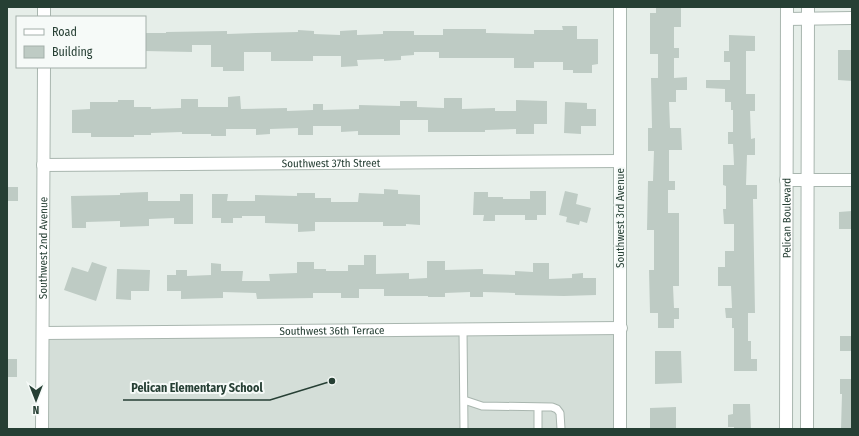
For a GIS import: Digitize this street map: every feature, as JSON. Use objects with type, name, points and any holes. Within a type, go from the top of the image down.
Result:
[{"type":"street","name":"Southwest 3rd Avenue","points":[[620,7],[620,429]]},
{"type":"street","points":[[787,13],[808,12],[852,18]]},
{"type":"street","name":"Pelican Boulevard","points":[[807,429],[808,12]]},
{"type":"street","name":"Pelican Boulevard","points":[[786,429],[787,13]]},
{"type":"street","name":"Southwest 2nd Avenue","points":[[42,429],[44,68]]},
{"type":"street","name":"Southwest 37th Street","points":[[43,165],[620,161]]},
{"type":"street","points":[[786,180],[852,180]]},
{"type":"street","name":"Southwest 36th Terrace","points":[[43,333],[621,328]]},
{"type":"lane","points":[[462,330],[464,429]]},
{"type":"lane","points":[[464,400],[482,406],[552,407],[557,409],[560,413],[560,429]]},
{"type":"lane","points":[[538,407],[538,429]]},
{"type":"shaded area","points":[[621,328],[621,429],[43,429],[43,333]]},
{"type":"building","points":[[656,7],[681,7],[681,27],[674,27],[674,48],[679,48],[679,58],[674,58],[674,78],[687,77],[687,90],[676,90],[676,102],[669,102],[670,128],[681,128],[682,150],[669,150],[669,181],[675,181],[675,190],[668,190],[668,213],[679,213],[679,286],[673,286],[674,308],[679,308],[679,319],[674,319],[674,328],[658,328],[658,313],[650,313],[649,270],[654,270],[654,230],[647,230],[648,181],[653,181],[654,151],[648,151],[648,128],[652,128],[651,78],[658,78],[658,54],[650,54],[650,13],[656,13]]},
{"type":"building","points":[[562,26],[577,26],[577,39],[598,39],[598,64],[592,65],[592,73],[573,73],[573,70],[563,70],[563,62],[534,62],[534,68],[514,68],[514,58],[439,58],[439,52],[414,52],[414,55],[401,56],[401,60],[357,60],[358,66],[341,67],[341,56],[313,56],[313,61],[271,61],[271,52],[244,52],[244,71],[223,71],[223,67],[211,67],[211,45],[192,45],[192,52],[146,51],[146,33],[227,31],[227,34],[298,32],[298,30],[314,31],[314,34],[340,35],[340,31],[357,30],[357,35],[383,34],[383,31],[414,31],[414,35],[443,35],[443,29],[486,29],[486,33],[534,34],[534,30],[563,30]]},
{"type":"building","points":[[729,35],[755,36],[755,51],[746,51],[746,94],[755,94],[755,111],[750,111],[751,139],[755,138],[755,155],[747,155],[746,185],[757,185],[757,199],[753,199],[755,313],[748,313],[748,341],[751,341],[751,359],[757,359],[757,371],[734,371],[734,328],[732,328],[732,318],[726,318],[725,308],[732,308],[731,286],[718,286],[718,267],[725,267],[725,251],[734,251],[734,224],[724,224],[723,209],[726,209],[726,186],[723,185],[723,165],[734,165],[733,144],[728,144],[728,132],[733,132],[733,110],[731,110],[731,102],[725,102],[725,89],[706,88],[706,80],[730,80],[730,62],[724,62],[724,51],[729,51]]},
{"type":"building","points":[[838,50],[852,50],[852,81],[838,80]]},
{"type":"building","points":[[240,96],[241,109],[287,108],[287,111],[313,110],[313,104],[323,104],[323,110],[359,109],[359,105],[400,106],[400,101],[417,101],[417,107],[444,108],[444,98],[462,98],[462,109],[495,108],[495,111],[516,111],[516,100],[547,101],[547,124],[534,124],[534,134],[516,134],[516,129],[485,130],[485,132],[428,132],[428,120],[400,120],[400,135],[358,135],[358,131],[341,132],[341,126],[313,126],[313,135],[298,135],[298,128],[270,129],[270,134],[256,135],[256,129],[226,129],[226,136],[211,136],[211,134],[182,134],[182,132],[151,133],[151,135],[134,135],[134,137],[91,137],[91,133],[72,133],[72,110],[90,109],[90,102],[118,102],[118,100],[134,100],[134,107],[151,107],[151,109],[181,108],[181,99],[198,99],[198,107],[228,107],[228,97]]},
{"type":"building","points":[[565,102],[587,103],[587,109],[596,109],[596,126],[581,126],[581,134],[564,133]]},
{"type":"building","points":[[7,187],[18,187],[18,201],[7,201]]},
{"type":"building","points":[[384,189],[398,190],[398,194],[420,195],[420,225],[406,224],[406,226],[383,226],[383,222],[315,222],[315,231],[298,232],[298,224],[265,223],[265,216],[242,216],[242,218],[233,218],[233,223],[221,223],[221,218],[212,218],[212,194],[228,194],[227,201],[255,201],[255,195],[297,196],[297,193],[315,193],[315,198],[331,198],[331,202],[358,202],[359,193],[384,194]]},
{"type":"building","points":[[530,191],[546,191],[546,215],[537,215],[537,220],[525,220],[525,215],[495,215],[495,221],[483,221],[484,215],[473,215],[474,192],[488,192],[488,197],[503,197],[503,199],[530,199]]},
{"type":"building","points":[[565,191],[578,194],[576,204],[591,208],[587,223],[580,221],[579,225],[566,222],[567,217],[559,215]]},
{"type":"building","points":[[148,192],[148,201],[180,201],[180,194],[193,194],[193,224],[174,224],[174,218],[149,219],[149,226],[120,227],[120,221],[86,222],[86,228],[72,228],[71,196],[120,195],[120,193]]},
{"type":"building","points":[[852,211],[852,229],[839,229],[839,212]]},
{"type":"building","points":[[364,255],[376,255],[376,274],[409,273],[409,279],[427,278],[427,261],[445,261],[445,270],[483,269],[483,274],[515,275],[515,271],[533,272],[533,263],[549,263],[549,279],[572,278],[572,274],[583,273],[583,278],[596,278],[596,295],[515,295],[515,293],[483,292],[483,297],[470,297],[470,292],[445,293],[445,297],[384,296],[384,289],[359,289],[359,298],[341,298],[341,293],[313,293],[313,298],[257,299],[256,293],[223,292],[223,298],[181,299],[181,291],[167,291],[167,275],[176,275],[176,270],[187,270],[187,276],[211,275],[211,263],[221,264],[221,271],[243,271],[242,281],[270,281],[269,274],[297,273],[297,262],[314,262],[314,269],[326,269],[326,271],[348,271],[348,265],[364,265]]},
{"type":"building","points":[[92,262],[107,267],[96,301],[64,290],[72,267],[88,272]]},
{"type":"building","points":[[117,269],[150,270],[149,291],[131,291],[131,300],[116,299]]},
{"type":"building","points":[[840,336],[852,336],[852,351],[840,351]]},
{"type":"building","points":[[655,351],[681,351],[682,383],[655,384]]},
{"type":"building","points":[[7,359],[17,359],[17,377],[7,377]]},
{"type":"building","points":[[840,379],[852,379],[852,429],[841,429],[842,394],[840,394]]},
{"type":"building","points":[[733,404],[750,404],[751,429],[734,429],[734,427],[728,427],[728,415],[733,414]]},
{"type":"building","points":[[676,407],[676,429],[650,429],[650,408]]},
{"type":"place","name":"Pelican Elementary School","points":[[332,381]]}]
